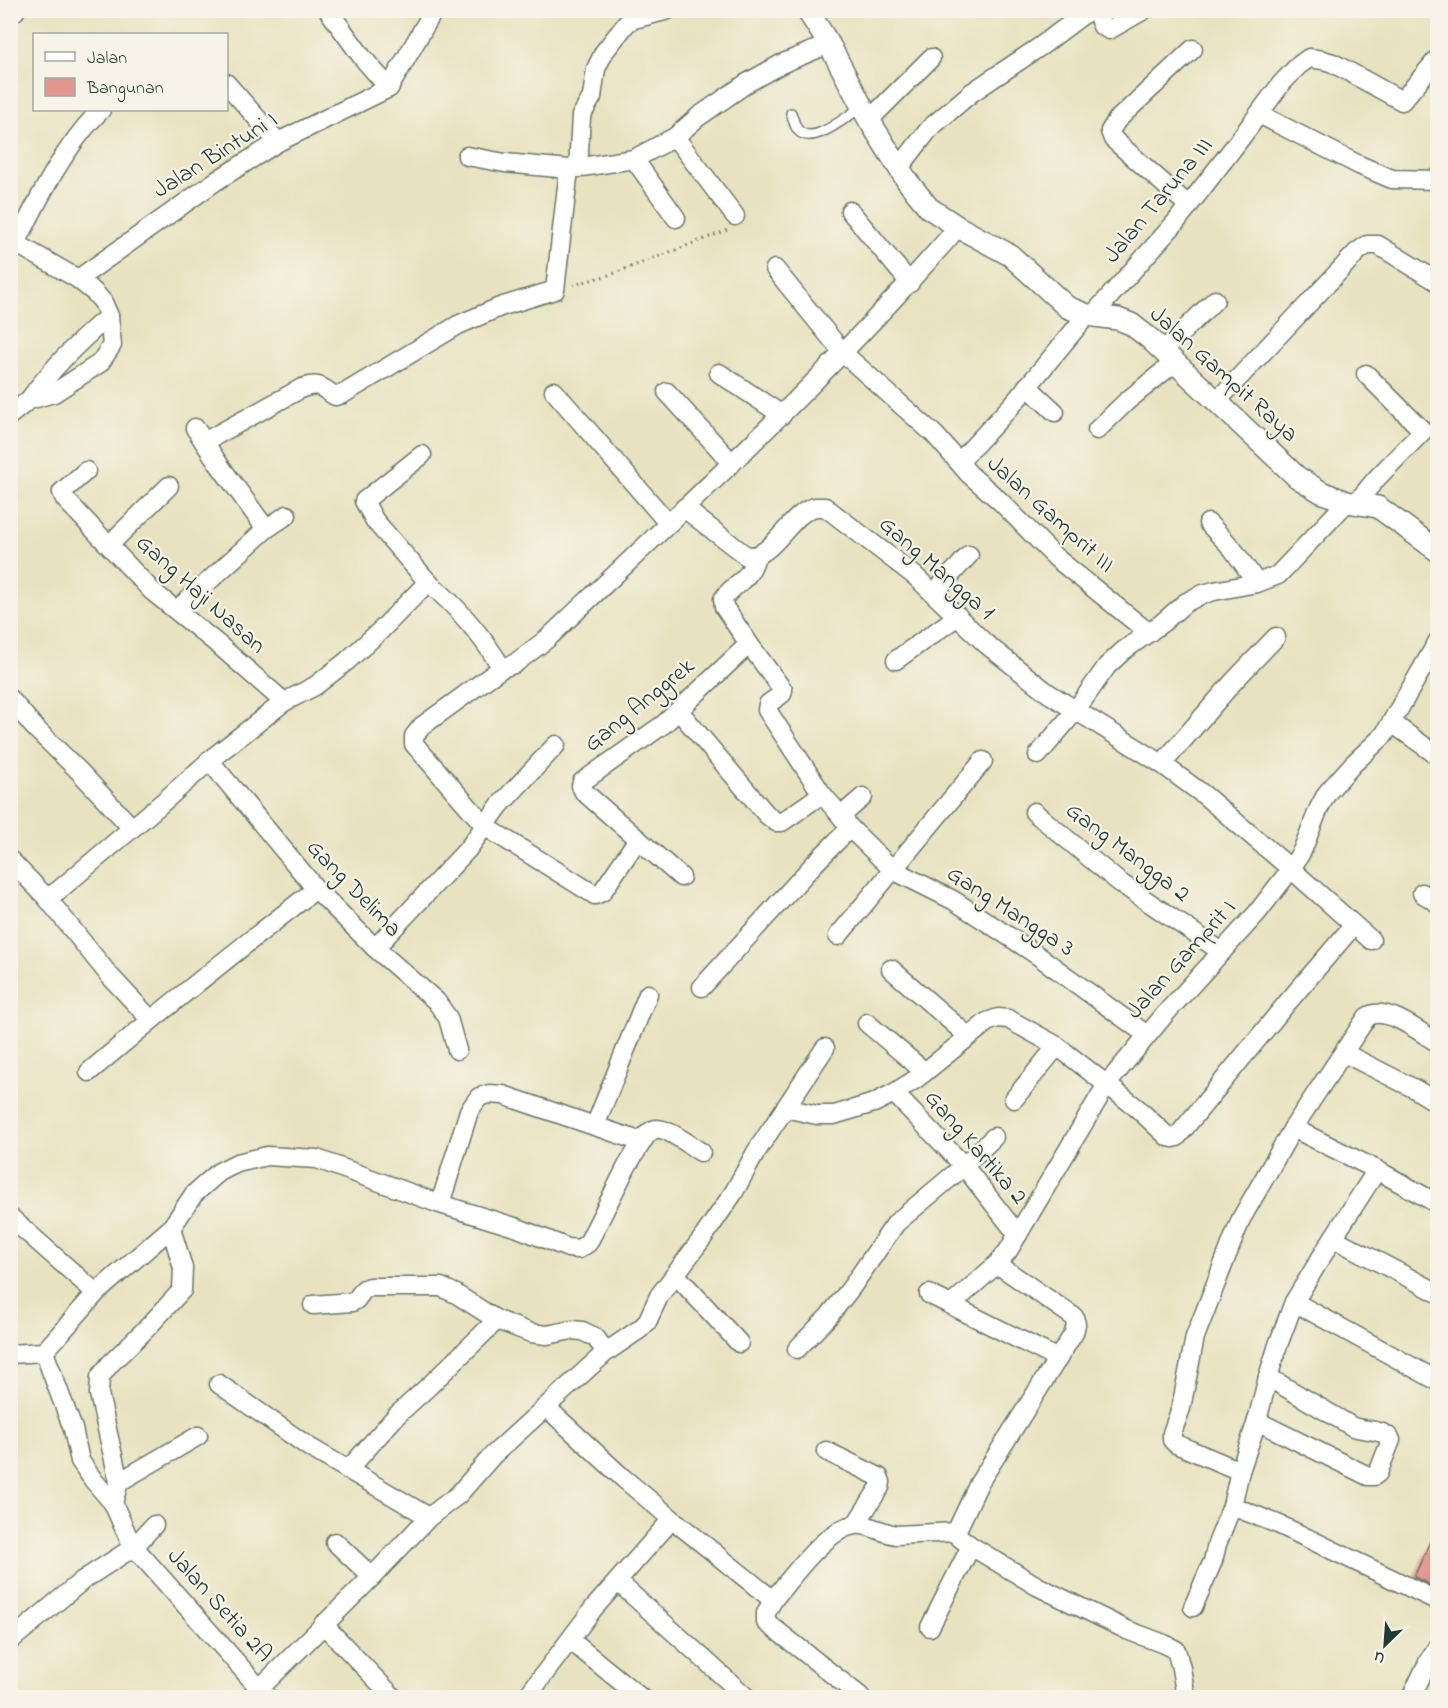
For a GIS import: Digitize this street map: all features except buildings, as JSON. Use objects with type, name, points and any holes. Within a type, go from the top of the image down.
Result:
[{"type":"street","points":[[328,10],[362,57],[389,88],[434,10]]},
{"type":"street","points":[[266,529],[200,435],[313,384],[335,396],[343,394],[458,325],[500,307],[555,290],[581,116],[592,97],[596,69],[604,52],[627,23],[668,10]]},
{"type":"street","name":"Jalan Gampit Raya","points":[[807,10],[829,44],[899,168],[929,208],[958,227],[1010,255],[1067,307],[1089,316],[1118,319],[1131,324],[1169,356],[1297,477],[1321,492],[1351,502],[1378,507],[1437,551]]},
{"type":"street","points":[[899,168],[930,128],[971,93],[1041,46],[1089,10]]},
{"type":"street","points":[[1096,10],[1102,26],[1109,30],[1144,10]]},
{"type":"street","points":[[467,156],[505,163],[574,169],[633,159],[675,137],[698,117],[747,83],[781,64],[829,44]]},
{"type":"street","points":[[1189,206],[1113,139],[1110,130],[1117,120],[1194,49]]},
{"type":"street","points":[[866,113],[930,58]]},
{"type":"street","name":"Jalan Taruna III","points":[[1089,316],[1176,222],[1281,84],[1298,66],[1309,58],[1333,63],[1402,101],[1437,58]]},
{"type":"street","points":[[228,85],[279,142]]},
{"type":"street","name":"Jalan Bintuni I","points":[[78,279],[216,181],[279,142],[389,88]]},
{"type":"street","points":[[29,400],[54,393],[100,363],[112,345],[109,316],[103,302],[94,292],[78,279],[12,245],[42,192],[75,142],[100,111]]},
{"type":"street","points":[[1259,114],[1359,165],[1392,178],[1437,180]]},
{"type":"street","points":[[675,137],[735,216]]},
{"type":"street","points":[[633,159],[676,218]]},
{"type":"street","points":[[849,211],[910,283]]},
{"type":"street","points":[[638,839],[602,892],[595,895],[486,827],[414,744],[414,736],[422,726],[502,668],[514,664],[547,639],[843,354],[910,283],[958,227]]},
{"type":"street","points":[[1216,402],[1357,252],[1368,245],[1378,245],[1437,282]]},
{"type":"street","points":[[775,269],[843,354],[935,435],[959,462]]},
{"type":"street","points":[[1097,430],[1169,356],[1215,300]]},
{"type":"street","points":[[10,415],[29,400],[81,339],[109,316]]},
{"type":"street","name":"Jalan Gamprit III","points":[[1089,316],[959,462],[1055,557],[1149,633]]},
{"type":"street","points":[[719,374],[782,415]]},
{"type":"street","points":[[1038,755],[1076,710],[1107,666],[1129,646],[1149,633],[1185,603],[1200,595],[1257,583],[1278,575],[1423,431],[1366,374]]},
{"type":"street","points":[[1027,386],[1055,412]]},
{"type":"street","points":[[554,391],[668,524]]},
{"type":"street","points":[[667,392],[732,463]]},
{"type":"street","points":[[422,455],[364,501],[375,521],[428,582],[451,601],[487,645],[502,668]]},
{"type":"street","name":"Gang Haji Nasan","points":[[86,471],[62,492],[62,496],[152,591],[284,702]]},
{"type":"street","points":[[109,545],[169,486]]},
{"type":"street","name":"Gang Mangga 1","points":[[756,556],[764,552],[802,514],[814,507],[825,507],[915,576],[995,651],[1048,693],[1162,764],[1204,795],[1371,940]]},
{"type":"street","points":[[684,508],[745,555],[756,556],[751,572],[723,599],[724,607],[749,644]]},
{"type":"street","points":[[177,610],[266,529],[287,515]]},
{"type":"street","points":[[1208,523],[1232,548],[1257,583]]},
{"type":"street","points":[[934,593],[969,555]]},
{"type":"street","points":[[47,898],[132,828],[209,760],[284,702],[315,686],[347,661],[428,582]]},
{"type":"street","points":[[896,660],[958,616]]},
{"type":"street","points":[[1162,764],[1234,681],[1276,637]]},
{"type":"street","name":"Jalan Gamprit I","points":[[951,1305],[997,1264],[1008,1251],[1107,1084],[1147,1035],[1257,913],[1291,869],[1302,851],[1327,793],[1353,764],[1377,743],[1392,723],[1437,641]]},
{"type":"street","name":"Gang Anggrek","points":[[681,877],[584,792],[582,782],[664,724],[749,644]]},
{"type":"street","name":"Gang Mangga 3","points":[[749,644],[783,690],[782,694],[768,704],[767,710],[822,794],[845,822],[893,870],[953,900],[1037,955],[1147,1035]]},
{"type":"street","points":[[10,699],[132,828]]},
{"type":"street","points":[[679,711],[776,822],[782,822],[822,794]]},
{"type":"street","points":[[1392,723],[1437,756]]},
{"type":"street","points":[[375,948],[468,849],[500,805],[556,745]]},
{"type":"street","name":"Gang Delima","points":[[209,760],[316,890],[375,948],[436,1001],[447,1018],[457,1050]]},
{"type":"street","points":[[838,936],[983,761]]},
{"type":"street","points":[[702,987],[814,863],[863,797]]},
{"type":"street","name":"Gang Mangga 2","points":[[1034,812],[1119,882],[1222,952]]},
{"type":"street","points":[[10,860],[47,898],[109,975],[150,1019]]},
{"type":"street","points":[[89,1072],[219,963],[316,890]]},
{"type":"street","points":[[1422,893],[1437,903]]},
{"type":"street","points":[[786,1108],[817,1115],[834,1115],[874,1103],[894,1093],[925,1072],[968,1036],[987,1022],[998,1018],[1008,1019],[1057,1046],[1137,1107],[1168,1137],[1177,1137],[1353,926]]},
{"type":"street","points":[[891,969],[968,1036]]},
{"type":"street","points":[[595,1126],[648,994]]},
{"type":"street","points":[[1240,1471],[1176,1444],[1172,1440],[1172,1433],[1181,1408],[1195,1337],[1240,1219],[1293,1128],[1367,1017],[1378,1012],[1395,1017],[1437,1043]]},
{"type":"street","points":[[867,1023],[925,1072]]},
{"type":"street","points":[[1014,1099],[1057,1046]]},
{"type":"street","points":[[260,1694],[323,1624],[372,1578],[429,1516],[458,1495],[493,1455],[606,1352],[647,1322],[659,1296],[734,1192],[756,1152],[825,1048]]},
{"type":"street","points":[[1344,1053],[1415,1089],[1437,1103]]},
{"type":"street","name":"Gang Kartika 2","points":[[894,1093],[964,1166],[1018,1235]]},
{"type":"street","points":[[440,1204],[469,1111],[479,1097],[489,1094],[503,1095],[642,1142]]},
{"type":"street","points":[[1293,1128],[1377,1170],[1437,1204]]},
{"type":"street","points":[[10,1354],[44,1352],[96,1293],[171,1228],[194,1194],[219,1172],[237,1163],[267,1156],[316,1159],[440,1204],[518,1228],[568,1248],[579,1249],[588,1243],[627,1166],[648,1133],[655,1129],[663,1129],[701,1152]]},
{"type":"street","points":[[797,1349],[829,1316],[851,1288],[896,1222],[964,1166],[994,1137]]},
{"type":"street","points":[[1193,1607],[1213,1561],[1232,1506],[1268,1377],[1294,1302],[1377,1170]]},
{"type":"street","points":[[10,1217],[96,1293]]},
{"type":"street","points":[[113,1503],[119,1482],[99,1394],[100,1377],[182,1290],[183,1268],[171,1228]]},
{"type":"street","points":[[1333,1238],[1437,1293]]},
{"type":"street","points":[[956,1532],[979,1484],[1074,1333],[1076,1324],[1074,1317],[997,1264]]},
{"type":"street","points":[[676,1275],[739,1343]]},
{"type":"street","points":[[313,1305],[352,1302],[364,1288],[370,1287],[441,1287],[497,1320],[531,1333],[547,1335],[572,1330],[582,1331],[595,1337],[606,1352]]},
{"type":"street","points":[[929,1294],[1058,1359]]},
{"type":"street","points":[[1294,1302],[1437,1382]]},
{"type":"street","points":[[348,1470],[396,1416],[497,1320]]},
{"type":"street","name":"Jalan Setia 2A","points":[[44,1352],[73,1429],[81,1461],[113,1503],[134,1547],[260,1694]]},
{"type":"street","points":[[1257,1421],[1368,1476],[1378,1473],[1391,1440],[1382,1432],[1353,1427],[1268,1377]]},
{"type":"street","points":[[219,1384],[309,1447],[429,1516]]},
{"type":"street","points":[[546,1407],[622,1478],[773,1600]]},
{"type":"street","points":[[119,1482],[198,1436]]},
{"type":"street","points":[[826,1451],[879,1478],[881,1482],[856,1524]]},
{"type":"street","points":[[1232,1506],[1280,1525],[1437,1601]]},
{"type":"street","points":[[526,1698],[593,1609],[672,1519]]},
{"type":"street","points":[[860,1696],[766,1622],[766,1613],[773,1600],[803,1563],[845,1527],[856,1524],[896,1535],[956,1532]]},
{"type":"street","points":[[10,1641],[83,1580],[134,1547],[154,1525]]},
{"type":"street","points":[[956,1532],[971,1546],[1037,1586],[1127,1630],[1176,1650],[1186,1698]]},
{"type":"street","points":[[335,1542],[372,1578]]},
{"type":"street","points":[[930,1627],[971,1546]]},
{"type":"street","points":[[618,1582],[746,1697]]},
{"type":"street","points":[[323,1624],[394,1698]]},
{"type":"street","points":[[570,1640],[640,1698]]},
{"type":"street","points":[[1411,1698],[1437,1646]]},
{"type":"lane","points":[[791,113],[797,129],[805,135],[813,136],[866,113]]},
{"type":"path","points":[[555,290],[612,274],[730,229],[735,223],[735,216]]},
{"type":"path","points":[[10,1694],[14,1698]]}]
